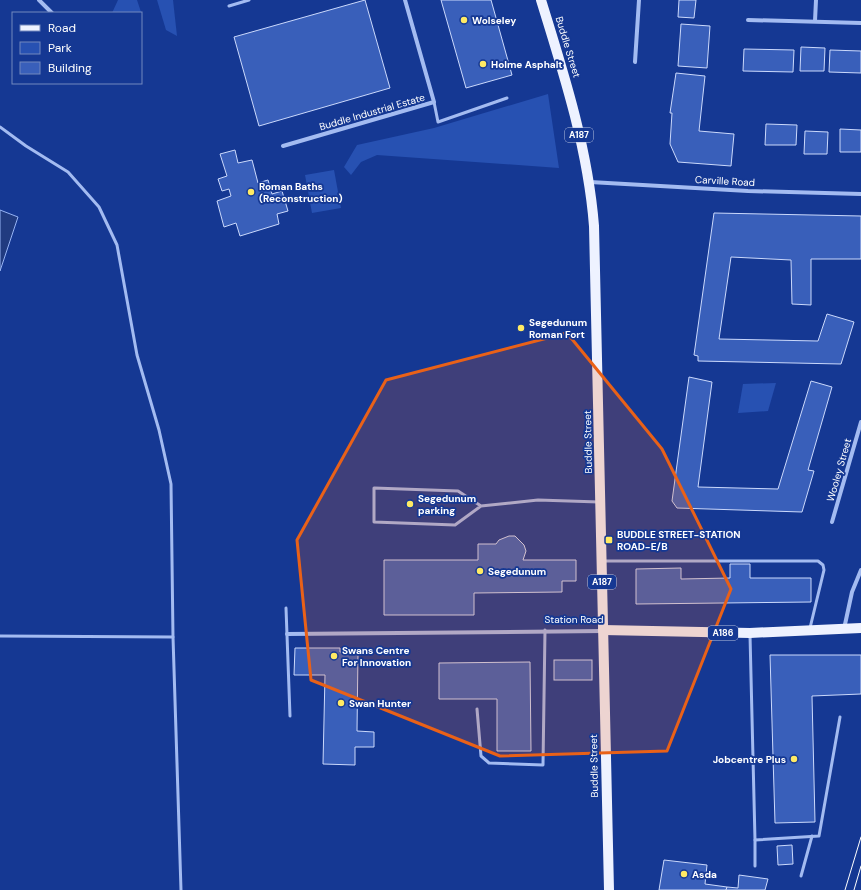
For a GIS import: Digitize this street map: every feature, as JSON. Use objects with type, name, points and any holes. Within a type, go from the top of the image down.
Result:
[{"type":"main road","name":"Buddle Street","points":[[541,0],[569,91],[589,182],[593,214],[596,274],[609,890]]},
{"type":"main road","name":"Station Road","points":[[603,630],[750,633],[861,628]]},
{"type":"street","points":[[39,0],[51,12]]},
{"type":"street","name":"Buddle Industrial Estate","points":[[283,146],[434,102],[405,0]]},
{"type":"street","points":[[635,62],[640,0]]},
{"type":"street","points":[[815,22],[816,0]]},
{"type":"street","points":[[748,20],[861,23]]},
{"type":"street","name":"Carville Road","points":[[589,182],[748,191],[861,194]]},
{"type":"street","name":"Wooley Street","points":[[832,522],[861,422]]},
{"type":"street","points":[[844,629],[852,592],[861,570]]},
{"type":"street","name":"Station Road","points":[[287,634],[603,630]]},
{"type":"lane","points":[[229,6],[249,0]]},
{"type":"lane","points":[[434,102],[438,122],[507,98]]},
{"type":"lane","points":[[0,127],[26,146],[68,172],[99,207],[117,246],[137,355],[159,430],[171,484],[173,636],[180,890]]},
{"type":"lane","points":[[481,506],[458,490],[374,488],[374,522],[455,525],[481,506],[538,500],[601,502]]},
{"type":"lane","points":[[601,561],[818,561],[823,565],[824,570],[810,631]]},
{"type":"lane","points":[[286,608],[290,716]]},
{"type":"lane","points":[[477,708],[481,756],[489,764],[543,765],[545,630]]},
{"type":"lane","points":[[750,633],[756,866]]},
{"type":"lane","points":[[0,636],[173,636]]},
{"type":"lane","points":[[755,840],[819,836],[840,717]]},
{"type":"lane","points":[[801,876],[812,836]]},
{"type":"highlighted area","points":[[567,333],[662,449],[731,589],[667,751],[500,756],[311,680],[297,540],[386,380]]},
{"type":"green space","points":[[118,0],[137,0],[141,12],[112,12]]},
{"type":"green space","points":[[157,0],[173,0],[177,36],[166,30]]},
{"type":"green space","points":[[548,94],[559,168],[377,155],[361,162],[351,175],[344,167],[357,145],[434,128]]},
{"type":"green space","points":[[334,170],[341,208],[312,213],[305,175]]},
{"type":"green space","points":[[776,383],[768,411],[738,413],[743,384]]},
{"type":"shaded area","points":[[0,210],[18,217],[0,271]]},
{"type":"building","points":[[365,0],[390,88],[259,126],[234,37]]},
{"type":"building","points":[[441,0],[491,0],[512,75],[466,88]]},
{"type":"building","points":[[679,0],[696,0],[694,18],[678,17]]},
{"type":"building","points":[[681,24],[710,26],[707,68],[678,66]]},
{"type":"building","points":[[801,47],[825,48],[824,71],[800,71]]},
{"type":"building","points":[[744,49],[794,50],[793,72],[743,71]]},
{"type":"building","points":[[830,50],[861,51],[861,73],[829,72]]},
{"type":"building","points":[[676,73],[705,76],[699,131],[734,134],[731,166],[678,162],[670,144],[672,113],[670,113]]},
{"type":"building","points":[[766,124],[797,125],[796,145],[765,145]]},
{"type":"building","points":[[840,129],[861,130],[861,152],[840,152]]},
{"type":"building","points":[[805,131],[828,132],[827,154],[804,154]]},
{"type":"building","name":"Roman Baths (Reconstruction)","points":[[235,150],[238,163],[252,160],[258,183],[268,180],[272,194],[282,191],[288,211],[277,214],[279,224],[240,236],[236,223],[224,227],[217,201],[231,196],[229,189],[222,191],[218,179],[227,176],[220,154]]},
{"type":"building","points":[[714,213],[861,216],[861,259],[811,259],[811,305],[792,304],[791,260],[731,257],[719,339],[818,341],[827,314],[854,322],[841,364],[698,361],[698,356],[694,355]]},
{"type":"building","points":[[689,377],[712,382],[698,487],[778,489],[811,381],[832,387],[808,470],[814,471],[802,512],[677,508],[672,501]]},
{"type":"building","name":"Segedunum","points":[[509,536],[515,536],[524,545],[526,551],[523,560],[576,560],[576,581],[562,581],[562,592],[474,593],[474,615],[384,615],[384,560],[478,560],[478,544],[496,544],[499,540]]},
{"type":"building","points":[[730,564],[750,564],[750,578],[811,578],[811,602],[636,604],[636,569],[681,568],[681,579],[730,578]]},
{"type":"building","name":"Swan Hunter","points":[[295,648],[340,648],[340,652],[358,652],[357,731],[374,732],[374,747],[355,747],[355,765],[323,764],[325,675],[294,675]]},
{"type":"building","name":"Jobcentre Plus","points":[[770,655],[861,655],[861,694],[812,696],[815,822],[775,823]]},
{"type":"building","points":[[554,660],[592,660],[592,680],[554,680]]},
{"type":"building","points":[[530,662],[531,751],[497,751],[497,699],[439,699],[439,663]]},
{"type":"building","points":[[792,845],[793,864],[778,865],[777,846]]},
{"type":"building","name":"Asda","points":[[664,860],[707,865],[705,884],[727,887],[726,890],[659,890]]},
{"type":"building","points":[[739,875],[768,879],[765,890],[726,890],[727,887],[738,888]]},
{"type":"tram line","points":[[845,890],[861,837]]},
{"type":"tram line","points":[[854,890],[861,866]]},
{"type":"place","name":"Wolseley","points":[[464,20]]},
{"type":"place","name":"Holme Asphalt","points":[[483,64]]},
{"type":"place","name":"Roman Baths (Reconstruction)","points":[[251,192]]},
{"type":"place","name":"Segedunum Roman Fort","points":[[521,328]]},
{"type":"place","name":"Segedunum parking","points":[[410,504]]},
{"type":"place","name":"BUDDLE STREET-STATION ROAD-E/B","points":[[609,540]]},
{"type":"place","name":"Segedunum","points":[[480,571]]},
{"type":"place","name":"Swans Centre For Innovation","points":[[334,656]]},
{"type":"place","name":"Swan Hunter","points":[[341,703]]},
{"type":"place","name":"Jobcentre Plus","points":[[794,759]]},
{"type":"place","name":"Asda","points":[[684,874]]}]
